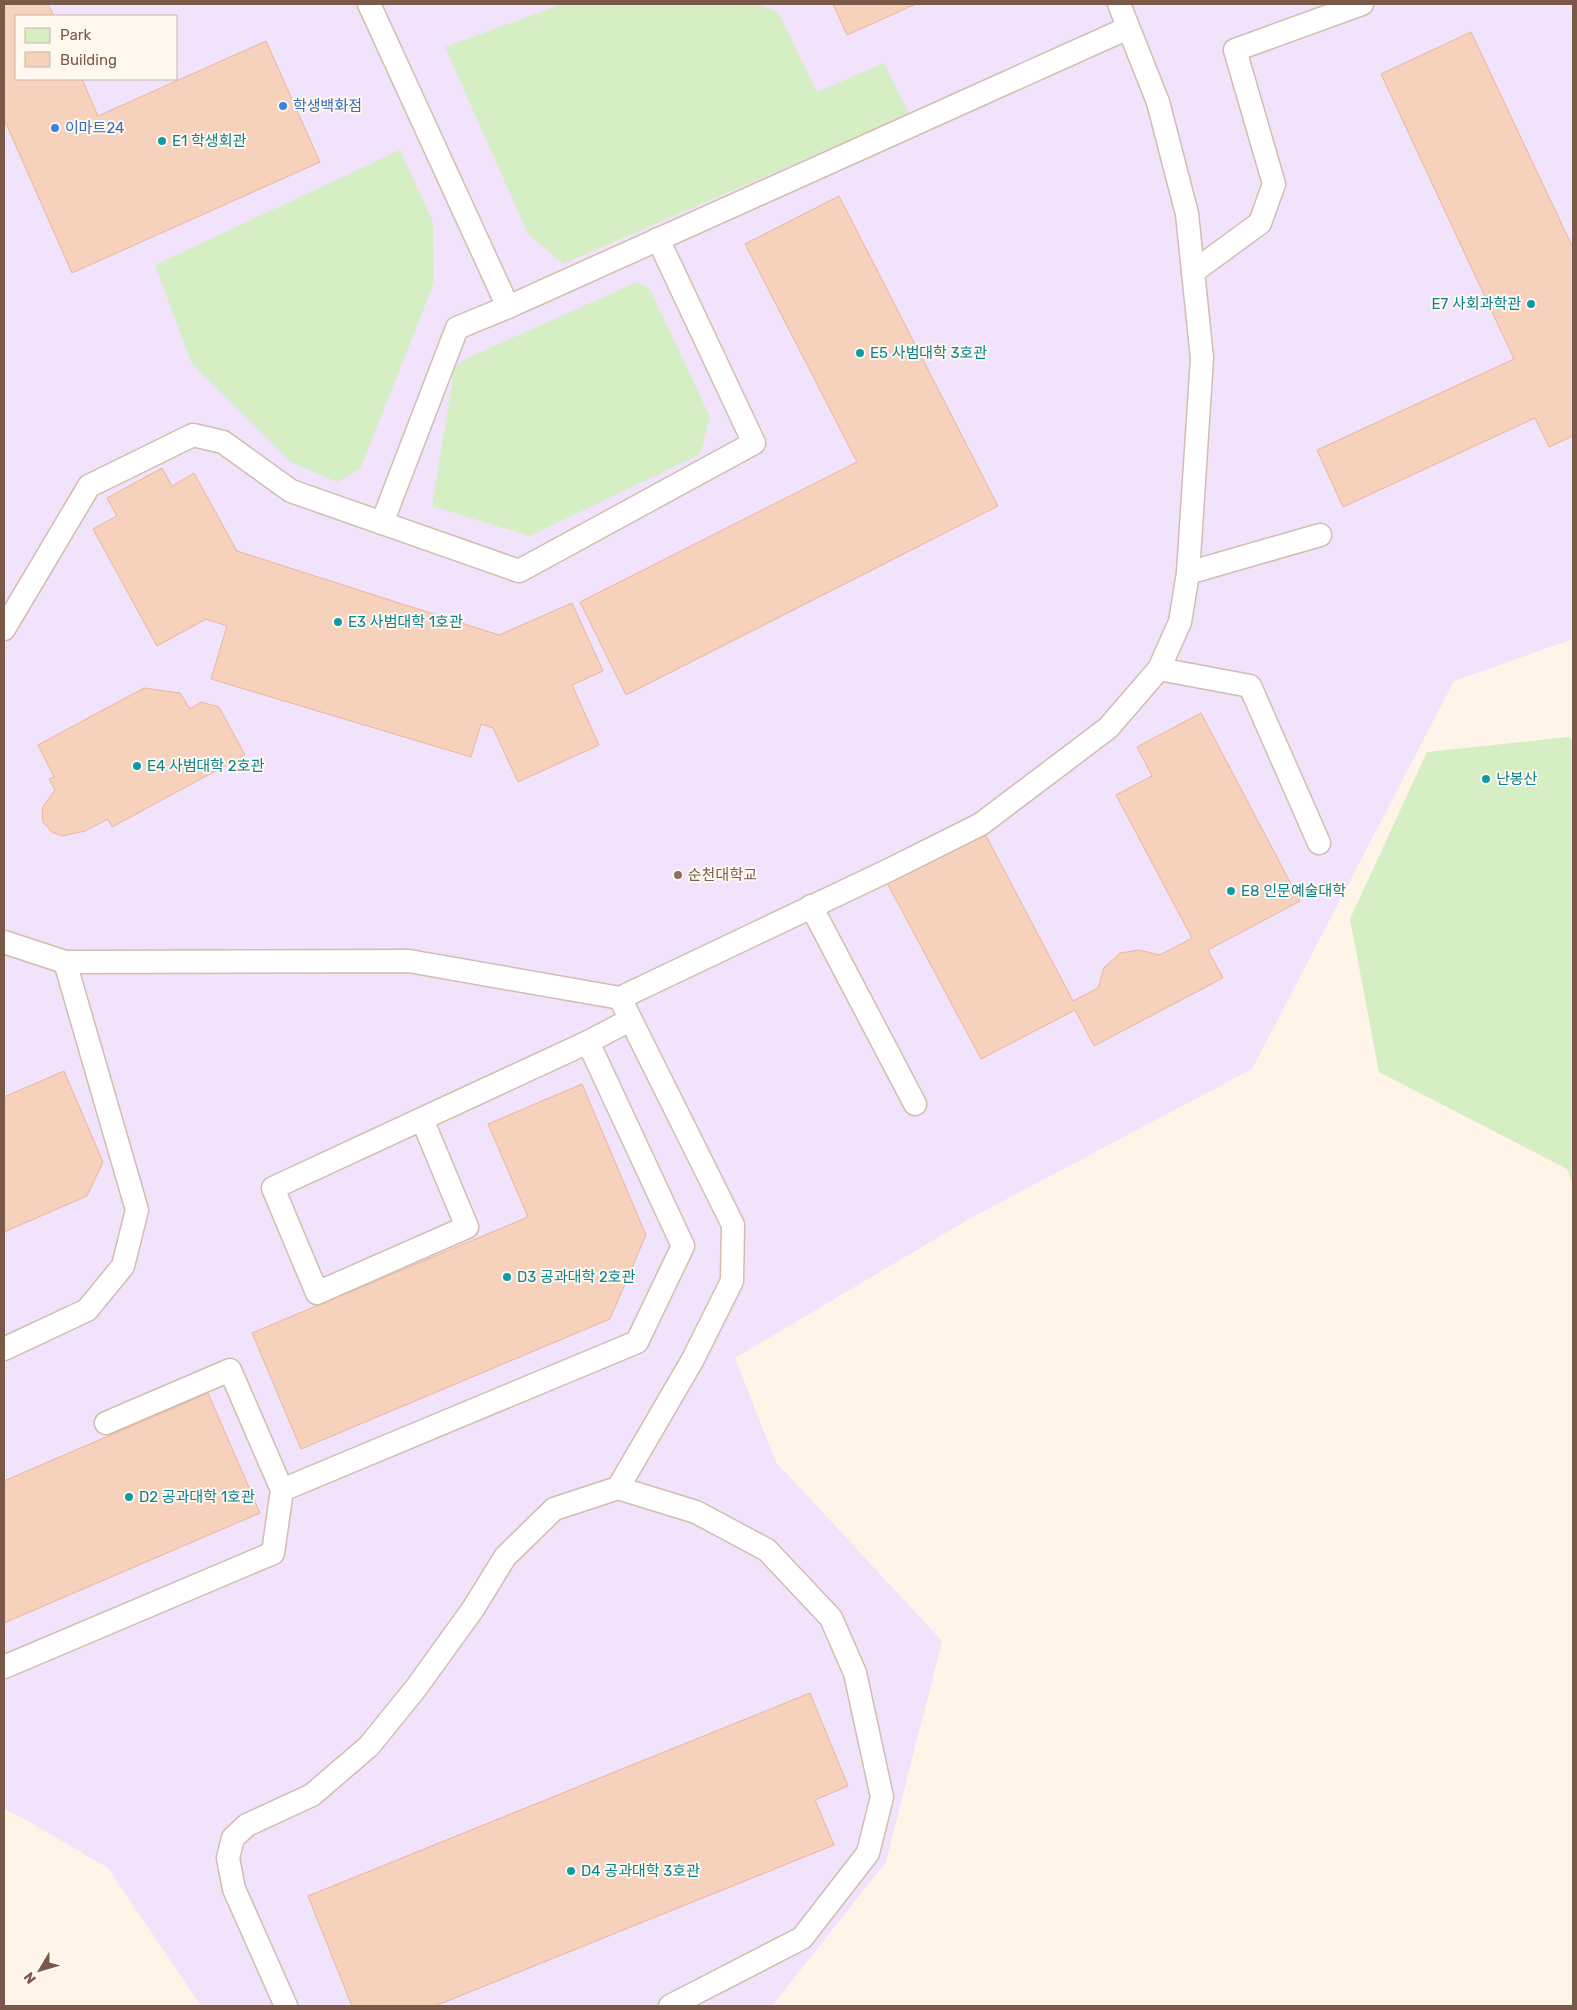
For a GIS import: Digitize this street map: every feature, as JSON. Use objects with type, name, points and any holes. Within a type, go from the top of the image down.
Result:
[{"type":"lane","points":[[369,4],[508,307]]},
{"type":"lane","points":[[4,942],[65,962],[409,961],[620,998],[981,824],[1108,728],[1159,670],[1180,622],[1188,573],[1202,358],[1187,214],[1158,102],[1119,4]]},
{"type":"lane","points":[[1193,272],[1260,223],[1274,184],[1235,50],[1362,4]]},
{"type":"lane","points":[[382,523],[457,328],[508,307],[1128,28]]},
{"type":"lane","points":[[4,629],[89,486],[193,435],[223,442],[291,491],[519,571],[754,443],[658,239]]},
{"type":"lane","points":[[1188,573],[1320,535]]},
{"type":"lane","points":[[1159,670],[1250,686],[1319,843]]},
{"type":"lane","points":[[811,906],[914,1104]]},
{"type":"lane","points":[[4,1349],[87,1310],[123,1266],[137,1210],[65,962]]},
{"type":"lane","points":[[618,1488],[692,1361],[732,1281],[733,1225],[620,998]]},
{"type":"lane","points":[[422,1119],[467,1227],[317,1293],[273,1188],[588,1042],[630,1020]]},
{"type":"lane","points":[[282,1490],[637,1342],[683,1246],[588,1042]]},
{"type":"lane","points":[[4,1667],[273,1553],[282,1490],[230,1370],[106,1423]]},
{"type":"lane","points":[[286,2006],[234,1888],[228,1858],[233,1838],[247,1825],[312,1795],[369,1746],[427,1673],[473,1609],[505,1556],[554,1509],[618,1488],[696,1512],[767,1550],[831,1618],[855,1673],[882,1797],[868,1853],[802,1938],[670,2006]]},
{"type":"shaded area","name":"순천대학교","points":[[4,4],[1573,4],[1573,639],[1454,681],[1252,1069],[969,1219],[735,1358],[776,1462],[942,1641],[886,1862],[772,2006],[201,2006],[108,1868],[4,1809]]},
{"type":"green space","points":[[563,4],[755,4],[778,12],[817,92],[884,63],[909,114],[563,264],[528,234],[445,47]]},
{"type":"green space","points":[[400,150],[433,222],[434,283],[360,469],[337,482],[291,462],[192,364],[155,265]]},
{"type":"green space","points":[[637,282],[650,289],[710,417],[700,454],[530,536],[432,506],[454,370],[463,360]]},
{"type":"green space","points":[[1569,737],[1573,741],[1573,1184],[1567,1169],[1379,1072],[1350,919],[1427,752]]},
{"type":"building","name":"E1 학생회관","points":[[4,4],[48,4],[54,15],[15,15],[15,80],[82,80],[98,116],[266,41],[320,162],[72,273],[4,119]]},
{"type":"building","points":[[833,4],[916,4],[847,35]]},
{"type":"building","name":"E7 사회과학관","points":[[1471,32],[1573,248],[1573,436],[1549,447],[1535,418],[1343,507],[1317,450],[1514,359],[1381,74]]},
{"type":"building","name":"E5 사범대학 3호관","points":[[839,196],[998,506],[626,695],[580,602],[857,462],[745,244]]},
{"type":"building","name":"E3 사범대학 1호관","points":[[162,468],[172,486],[194,473],[237,551],[499,635],[572,603],[603,671],[572,685],[599,745],[518,782],[493,728],[481,724],[471,757],[211,679],[227,626],[206,619],[157,646],[93,529],[117,516],[107,498]]},
{"type":"building","name":"E4 사범대학 2호관","points":[[144,688],[180,693],[190,709],[201,702],[219,707],[245,755],[112,827],[108,819],[85,831],[62,836],[52,832],[43,822],[42,808],[55,790],[49,779],[54,777],[38,745]]},
{"type":"building","name":"E8 인문예술대학","points":[[1201,713],[1300,901],[1208,950],[1223,978],[1094,1046],[1075,1010],[981,1059],[886,881],[983,830],[1073,1001],[1098,988],[1104,968],[1120,953],[1139,950],[1160,955],[1192,938],[1116,795],[1152,776],[1137,747]]},
{"type":"building","points":[[64,1071],[103,1162],[87,1196],[4,1232],[4,1097]]},
{"type":"building","name":"D3 공과대학 2호관","points":[[582,1084],[646,1235],[610,1319],[301,1449],[252,1333],[528,1217],[488,1124]]},
{"type":"building","name":"D2 공과대학 1호관","points":[[208,1393],[260,1513],[4,1623],[4,1481]]},
{"type":"building","name":"D4 공과대학 3호관","points":[[810,1693],[848,1786],[815,1800],[834,1845],[435,2006],[352,2006],[308,1896]]},
{"type":"place","name":"학생백화점","points":[[283,106]]},
{"type":"place","name":"이마트24","points":[[55,128]]},
{"type":"place","name":"E1 학생회관","points":[[162,141]]},
{"type":"place","name":"E7 사회과학관","points":[[1531,304]]},
{"type":"place","name":"E5 사범대학 3호관","points":[[860,353]]},
{"type":"place","name":"E3 사범대학 1호관","points":[[338,622]]},
{"type":"place","name":"E4 사범대학 2호관","points":[[137,766]]},
{"type":"place","name":"난봉산","points":[[1486,779]]},
{"type":"place","name":"순천대학교","points":[[678,875]]},
{"type":"place","name":"E8 인문예술대학","points":[[1231,891]]},
{"type":"place","name":"D3 공과대학 2호관","points":[[507,1277]]},
{"type":"place","name":"D2 공과대학 1호관","points":[[129,1497]]},
{"type":"place","name":"D4 공과대학 3호관","points":[[571,1871]]}]
